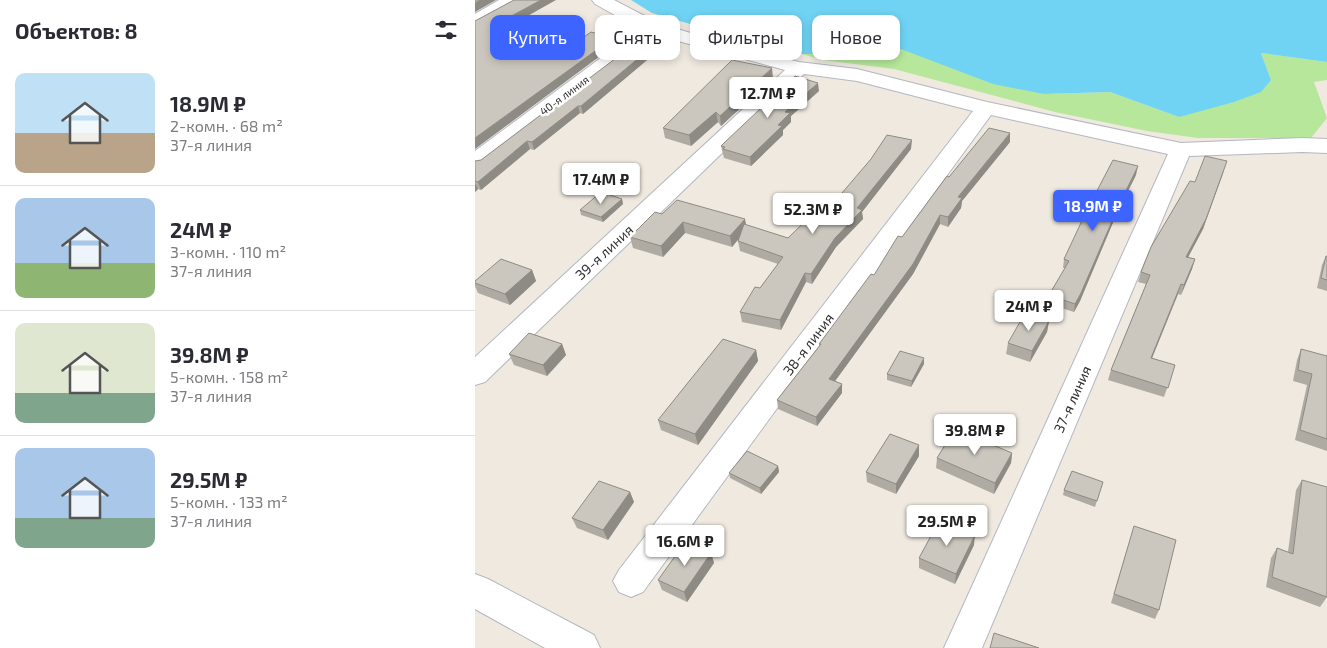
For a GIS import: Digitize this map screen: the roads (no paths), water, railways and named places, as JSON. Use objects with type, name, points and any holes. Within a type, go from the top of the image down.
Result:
[{"type":"street","points":[[475,22],[512,0]]},
{"type":"street","points":[[601,0],[629,15]]},
{"type":"street","points":[[680,36],[799,68],[857,75],[986,108],[1181,150],[1302,145],[1327,146]]},
{"type":"street","name":"40-я линия","points":[[475,162],[610,60]]},
{"type":"street","name":"39-я линия","points":[[475,374],[799,68]]},
{"type":"street","name":"38-я линия","points":[[631,581],[986,108]]},
{"type":"street","name":"37-я линия","points":[[963,648],[1181,150]]},
{"type":"street","points":[[475,590],[581,648]]},
{"type":"water","points":[[631,0],[1327,0],[1327,62],[1261,53],[1271,80],[1261,92],[1234,102],[1179,117],[1110,92],[1044,94],[993,84],[900,49],[900,15],[812,15],[812,54],[802,54],[802,15],[690,15],[690,24],[680,21],[680,15],[659,15],[652,13]]}]
